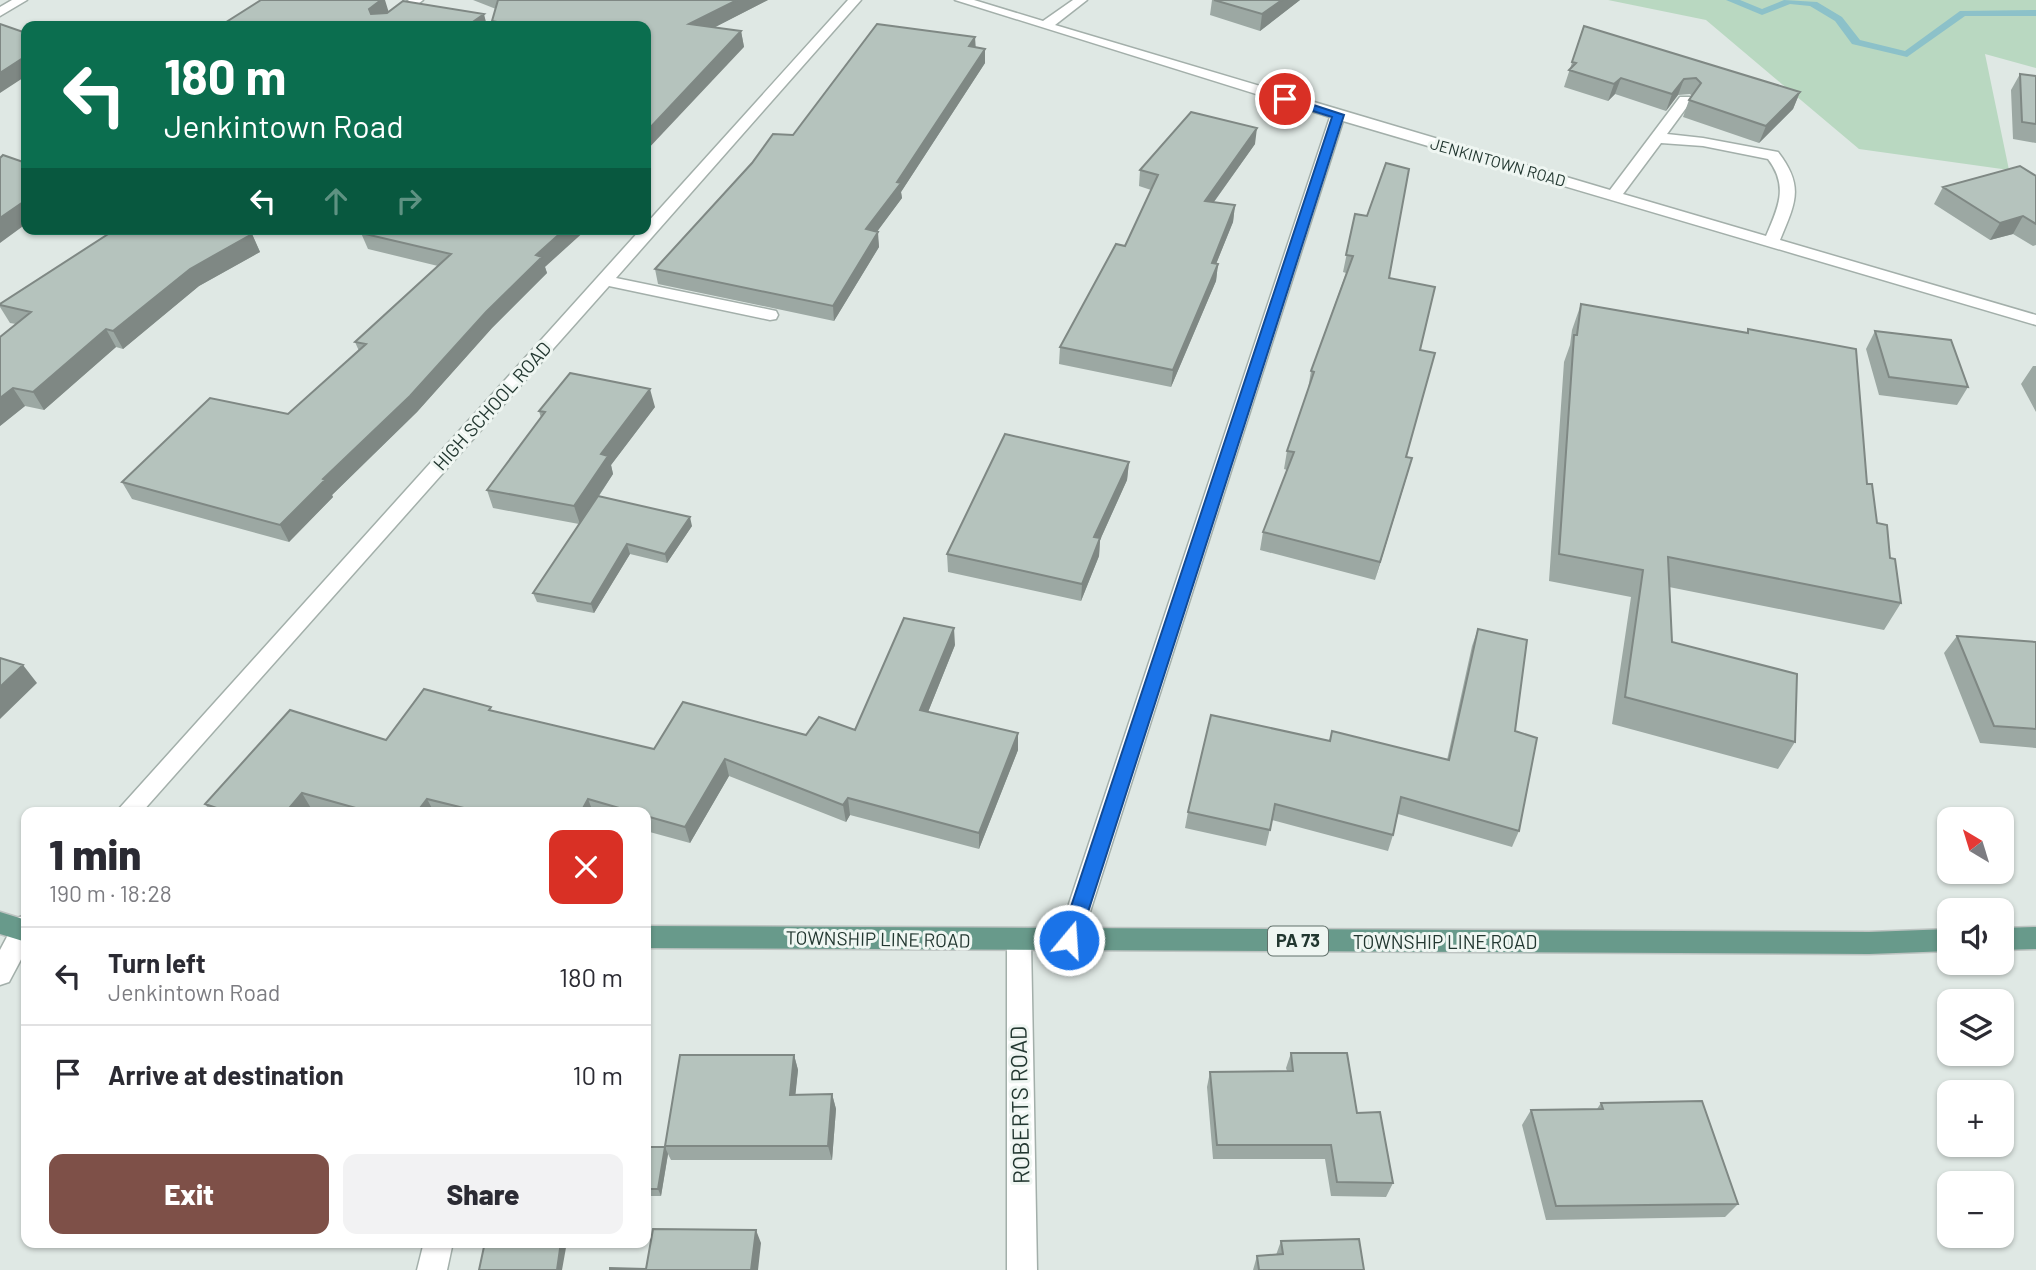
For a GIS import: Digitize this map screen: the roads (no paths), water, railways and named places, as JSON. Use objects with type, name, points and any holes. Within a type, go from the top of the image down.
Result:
[{"type":"main road","name":"TOWNSHIP LINE ROAD","points":[[651,937],[1869,943],[1937,940]]},
{"type":"main road","points":[[2014,938],[2036,937]]},
{"type":"street","points":[[0,12],[21,0]]},
{"type":"street","points":[[389,21],[416,0]]},
{"type":"street","name":"HIGH SCHOOL ROAD","points":[[651,228],[855,0]]},
{"type":"street","name":"JENKINTOWN ROAD","points":[[961,0],[1338,115],[2036,320]]},
{"type":"street","points":[[1046,25],[1081,0]]},
{"type":"street","points":[[1614,196],[1685,100]]},
{"type":"street","points":[[1069,940],[1338,115]]},
{"type":"street","points":[[1657,138],[1703,142],[1773,155],[1783,167],[1789,200],[1771,242]]},
{"type":"street","name":"HIGH SCHOOL ROAD","points":[[132,807],[645,235]]},
{"type":"street","points":[[604,281],[770,315]]},
{"type":"street","points":[[0,974],[19,928]]},
{"type":"street","name":"ROBERTS ROAD","points":[[1019,940],[1022,1270]]},
{"type":"street","points":[[432,1270],[438,1248]]},
{"type":"waterway","points":[[1731,0],[1762,12],[1790,1],[1814,4],[1838,19],[1856,42],[1907,54],[1963,13],[2036,13]]}]
